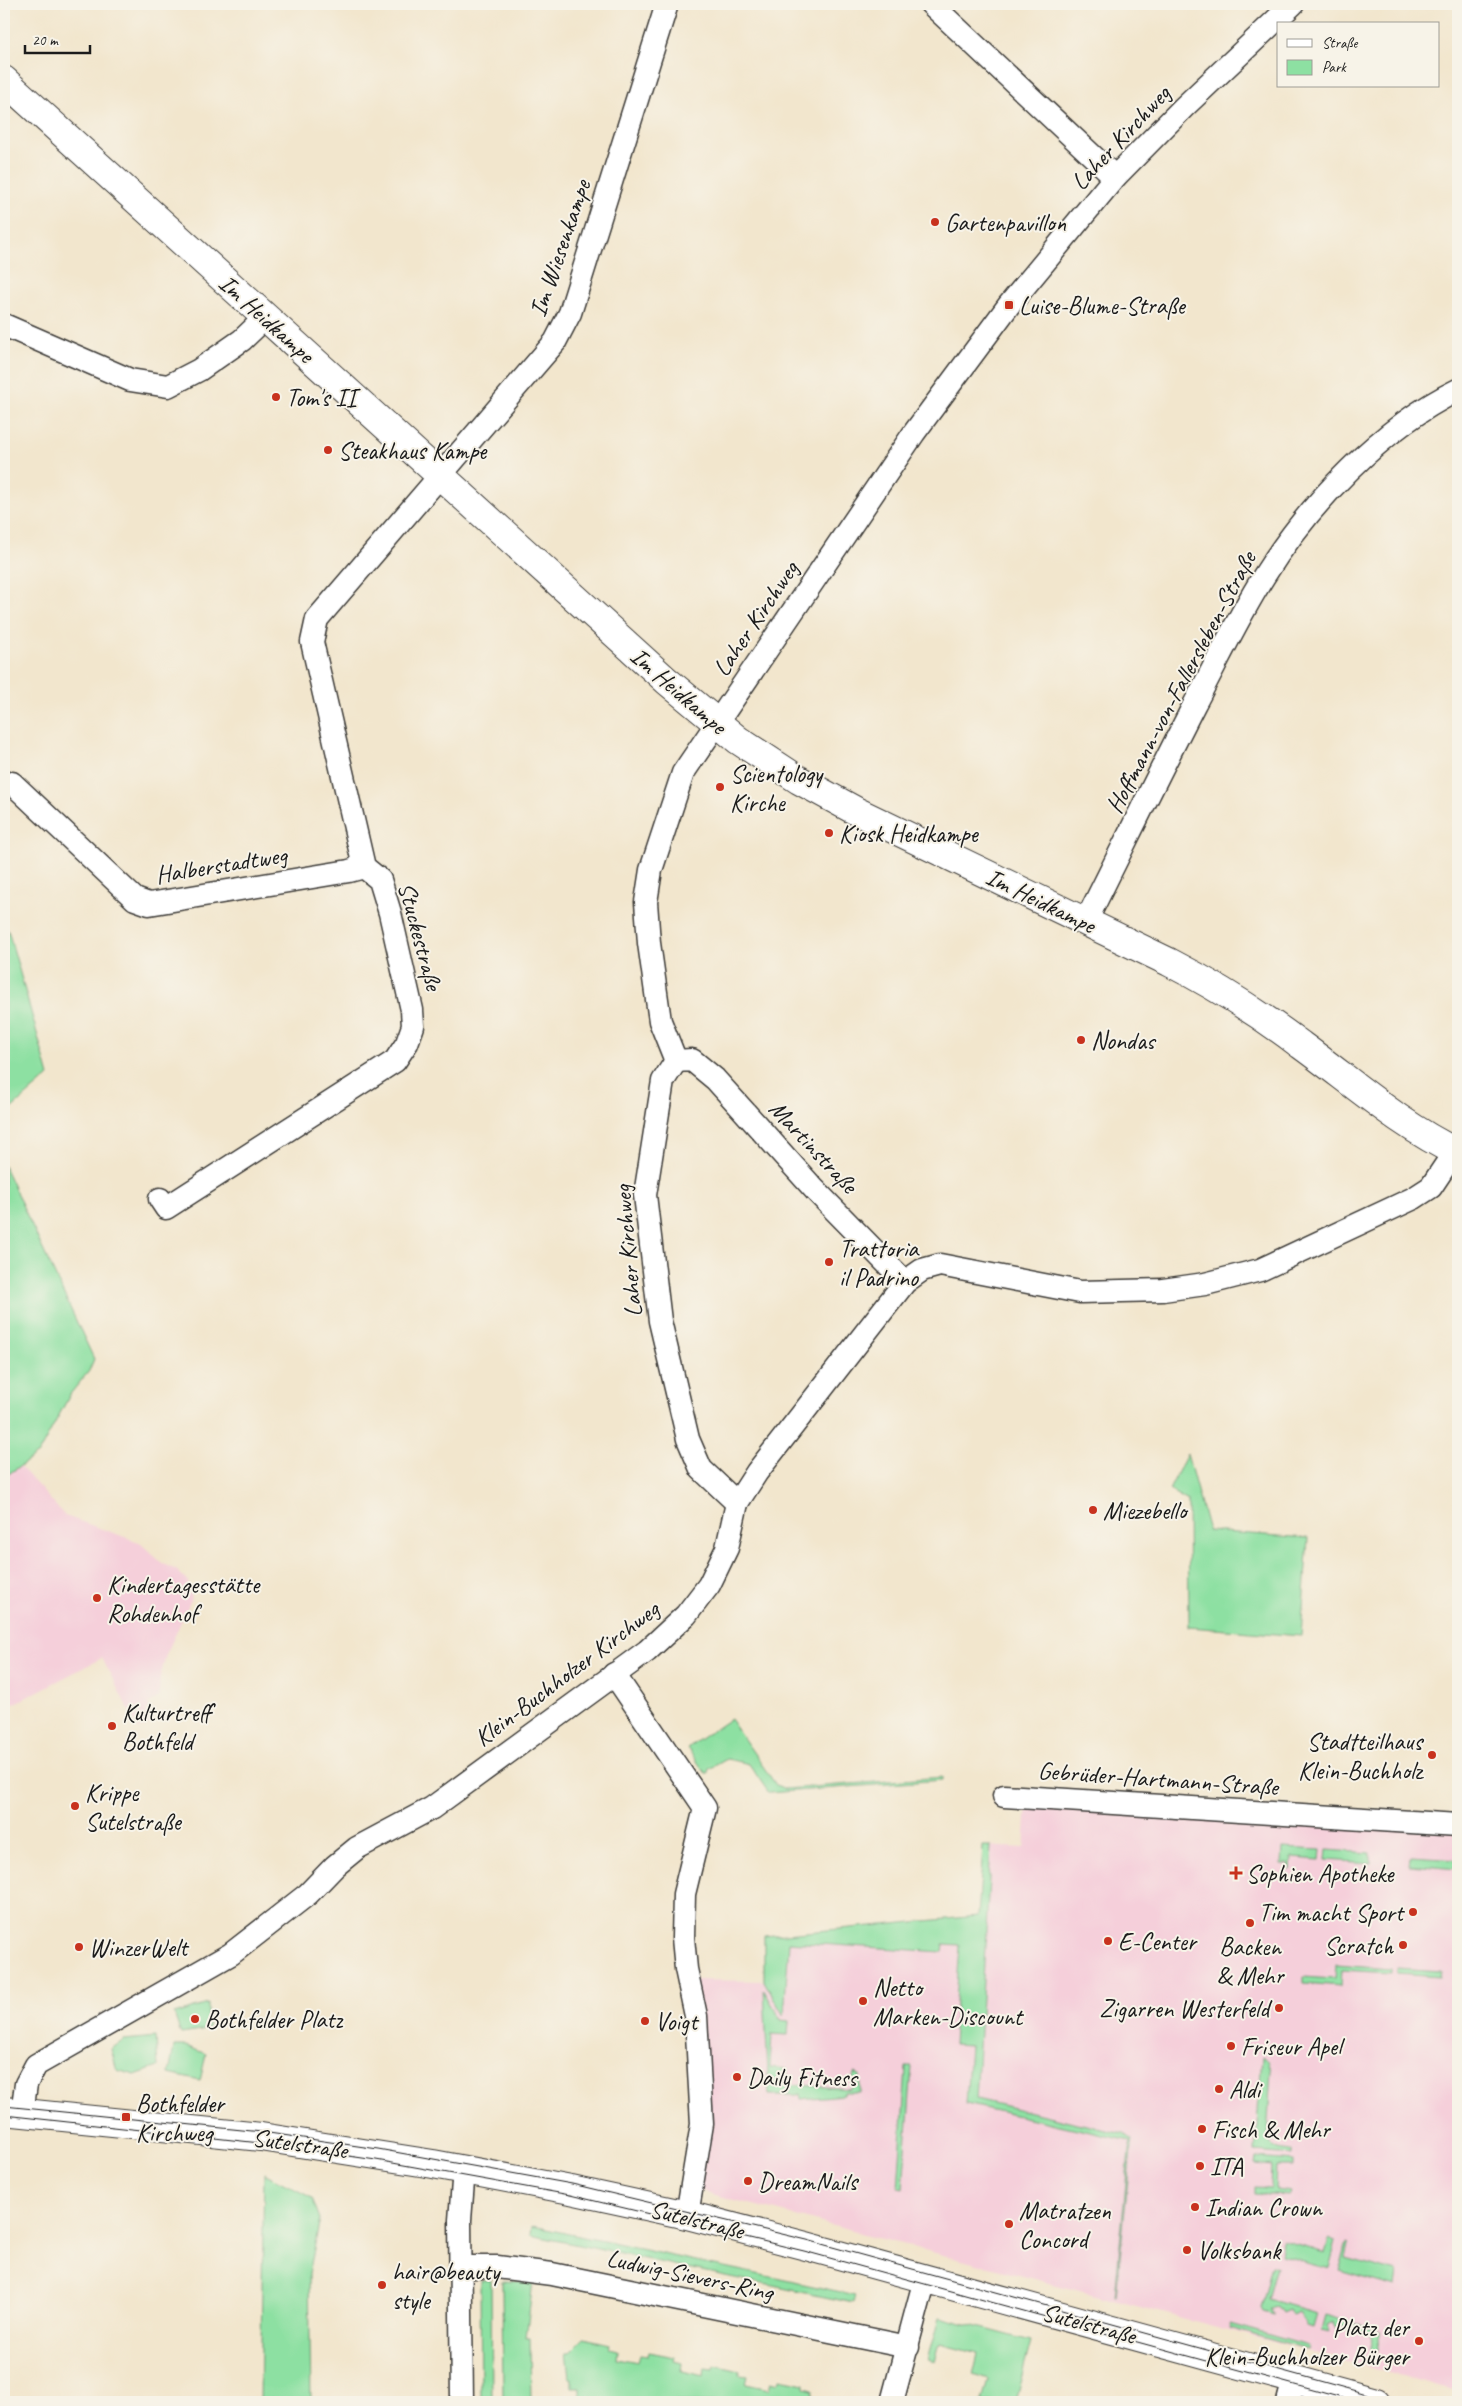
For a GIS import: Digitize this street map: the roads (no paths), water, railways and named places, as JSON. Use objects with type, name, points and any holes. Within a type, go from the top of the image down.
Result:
[{"type":"street","name":"Im Wiesenkampe","points":[[439,475],[555,342],[570,313],[667,4]]},
{"type":"street","points":[[932,4],[1115,177]]},
{"type":"street","name":"Laher Kirchweg","points":[[737,1503],[701,1469],[688,1439],[660,1321],[645,1194],[663,1081],[676,1062],[660,1020],[649,942],[646,902],[651,870],[684,773],[914,433],[1009,305],[1115,177],[1191,100],[1294,4]]},
{"type":"street","name":"Im Heidkampe","points":[[4,80],[667,681],[717,723],[771,762],[856,811],[1194,975],[1252,1009],[1376,1102],[1457,1152]]},
{"type":"street","points":[[4,325],[130,380],[168,386],[213,360],[242,340],[266,317]]},
{"type":"street","name":"Hoffmann-von-Fallersleben-Straße","points":[[1086,921],[1167,757],[1264,575],[1302,524],[1359,461],[1391,433],[1431,403],[1458,390]]},
{"type":"street","name":"Stuckestraße","points":[[160,1199],[166,1208],[174,1203],[395,1061],[407,1043],[413,1026],[412,1010],[390,912],[380,880],[364,867],[312,642],[317,619],[439,475]]},
{"type":"street","name":"Halberstadtweg","points":[[12,783],[135,899],[149,904],[349,872],[364,867]]},
{"type":"street","name":"Martinstraße","points":[[676,1062],[692,1060],[715,1079],[815,1190],[905,1282]]},
{"type":"street","name":"Klein-Buchholzer Kirchweg","points":[[13,2112],[36,2065],[231,1954],[308,1894],[335,1866],[357,1848],[432,1808],[647,1651],[686,1615],[709,1585],[728,1548],[737,1503],[757,1472],[905,1282],[922,1270],[940,1265],[1080,1292],[1163,1290],[1205,1284],[1260,1270],[1414,1198],[1431,1187],[1457,1152]]},
{"type":"street","points":[[614,1674],[705,1808],[684,1894],[683,1938],[687,1978],[696,2016],[702,2124],[686,2215]]},
{"type":"street","name":"Gebrüder-Hartmann-Straße","points":[[1004,1796],[1458,1826]]},
{"type":"street","name":"Sutelstraße","points":[[13,2112],[261,2137],[464,2169],[686,2215],[925,2279],[1291,2391],[1376,2402]]},
{"type":"street","points":[[462,2402],[460,2220],[464,2169]]},
{"type":"street","name":"Ludwig-Sievers-Ring","points":[[460,2267],[497,2267],[552,2274],[908,2347]]},
{"type":"street","points":[[892,2402],[925,2279]]},
{"type":"tram line","points":[[4,2106],[262,2132],[378,2149],[572,2184],[807,2240],[1396,2402]]},
{"type":"tram line","points":[[4,2115],[260,2143],[376,2160],[570,2195],[804,2251],[1357,2402]]},
{"type":"place","name":"Gartenpavillon","points":[[935,222]]},
{"type":"place","name":"Luise-Blume-Straße","points":[[1009,305]]},
{"type":"place","name":"Tom's II","points":[[276,397]]},
{"type":"place","name":"Steakhaus Kampe","points":[[328,450]]},
{"type":"place","name":"Scientology Kirche","points":[[720,787]]},
{"type":"place","name":"Kiosk Heidkampe","points":[[829,833]]},
{"type":"place","name":"Nondas","points":[[1081,1040]]},
{"type":"place","name":"Trattoria il Padrino","points":[[829,1262]]},
{"type":"place","name":"Miezebello","points":[[1093,1510]]},
{"type":"place","name":"Kindertagesstätte Rohdenhof","points":[[97,1598]]},
{"type":"place","name":"Kulturtreff Bothfeld","points":[[112,1726]]},
{"type":"place","name":"Stadtteilhaus Klein-Buchholz","points":[[1432,1755]]},
{"type":"place","name":"Krippe Sutelstraße","points":[[75,1806]]},
{"type":"place","name":"Sophien Apotheke","points":[[1236,1873]]},
{"type":"place","name":"Tim macht Sport","points":[[1413,1912]]},
{"type":"place","name":"Backen & Mehr","points":[[1250,1923]]},
{"type":"place","name":"E-Center","points":[[1108,1941]]},
{"type":"place","name":"Scratch","points":[[1403,1945]]},
{"type":"place","name":"WinzerWelt","points":[[79,1947]]},
{"type":"place","name":"Netto Marken-Discount","points":[[863,2001]]},
{"type":"place","name":"Zigarren Westerfeld","points":[[1279,2008]]},
{"type":"place","name":"Bothfelder Platz","points":[[195,2019]]},
{"type":"place","name":"Voigt","points":[[645,2021]]},
{"type":"place","name":"Friseur Apel","points":[[1231,2046]]},
{"type":"place","name":"Daily Fitness","points":[[737,2077]]},
{"type":"place","name":"Aldi","points":[[1219,2089]]},
{"type":"place","name":"Bothfelder Kirchweg","points":[[126,2117]]},
{"type":"place","name":"Fisch & Mehr","points":[[1202,2129]]},
{"type":"place","name":"ITA","points":[[1200,2166]]},
{"type":"place","name":"DreamNails","points":[[748,2181]]},
{"type":"place","name":"Indian Crown","points":[[1195,2207]]},
{"type":"place","name":"Matratzen Concord","points":[[1009,2224]]},
{"type":"place","name":"Volksbank","points":[[1187,2250]]},
{"type":"place","name":"hair@beauty style","points":[[382,2285]]},
{"type":"place","name":"Platz der Klein-Buchholzer Bürger","points":[[1419,2341]]}]
